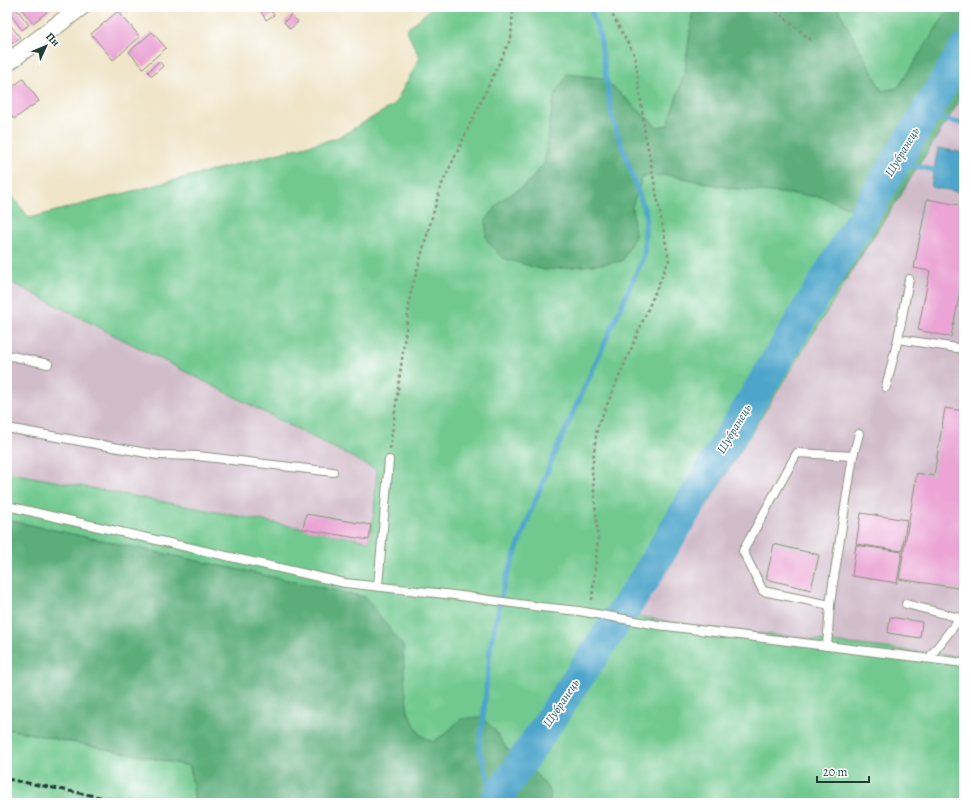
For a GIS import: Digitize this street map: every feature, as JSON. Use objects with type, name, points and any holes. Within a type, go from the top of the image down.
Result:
[{"type":"street","points":[[7,63],[81,7]]},
{"type":"lane","points":[[886,387],[898,338],[909,279]]},
{"type":"lane","points":[[898,338],[964,349]]},
{"type":"lane","points":[[7,355],[48,364]]},
{"type":"lane","points":[[7,428],[158,454],[198,456],[333,472]]},
{"type":"lane","points":[[827,646],[830,606],[854,456],[859,434]]},
{"type":"lane","points":[[830,606],[763,591],[743,551],[797,453],[854,456]]},
{"type":"lane","points":[[378,586],[389,460]]},
{"type":"lane","points":[[7,506],[345,582],[542,607],[579,610],[658,625],[964,662]]},
{"type":"lane","points":[[906,604],[962,618],[929,658]]},
{"type":"path","points":[[389,460],[411,291],[441,186],[511,38],[513,7]]},
{"type":"path","points":[[591,613],[598,538],[592,468],[597,428],[669,260],[645,132],[635,56],[608,7]]},
{"type":"path","points":[[772,7],[812,41]]},
{"type":"shaded area","points":[[964,94],[964,657],[684,625],[638,617],[883,221]]},
{"type":"shaded area","points":[[7,280],[377,470],[374,512],[369,542],[7,472]]},
{"type":"green space","points":[[433,7],[695,7],[692,17],[685,70],[668,125],[657,127],[603,78],[554,98],[544,164],[526,185],[500,202],[544,270],[622,261],[635,236],[631,206],[643,176],[670,175],[730,188],[823,197],[883,221],[638,616],[684,625],[963,657],[964,803],[549,803],[551,792],[537,775],[506,748],[494,729],[461,719],[445,734],[433,742],[420,735],[408,712],[405,687],[310,585],[7,520],[7,472],[369,541],[374,512],[377,470],[7,280],[7,189],[29,218],[337,138],[394,105],[420,58],[406,30]]},
{"type":"green space","points":[[695,7],[837,7],[882,91],[898,88],[950,7],[964,7],[964,94],[903,192],[777,380],[628,613],[618,610],[860,212],[822,197],[730,188],[670,175],[643,176],[632,206],[635,236],[622,261],[544,270],[502,258],[486,239],[486,220],[500,201],[526,185],[544,164],[554,97],[567,74],[603,78],[657,127],[668,125],[685,70],[692,17]]},
{"type":"green space","points":[[837,7],[950,7],[898,88],[882,91]]},
{"type":"green space","points":[[7,520],[365,597],[403,646],[408,712],[420,735],[433,742],[445,734],[461,719],[480,717],[494,729],[506,748],[537,775],[551,792],[549,803],[195,803],[190,766],[7,729]]},
{"type":"green space","points":[[7,729],[190,766],[195,803],[7,803]]},
{"type":"water","points":[[938,148],[964,153],[964,193],[931,187]]},
{"type":"building","points":[[11,7],[15,7],[29,25],[22,30],[7,10]]},
{"type":"building","points":[[20,7],[53,7],[33,23]]},
{"type":"building","points":[[116,7],[129,7],[122,13]]},
{"type":"building","points":[[265,7],[269,7],[274,15],[266,20],[260,10]]},
{"type":"building","points":[[118,11],[140,37],[113,60],[91,34]]},
{"type":"building","points":[[291,15],[298,22],[290,29],[284,22]]},
{"type":"building","points":[[7,21],[20,37],[7,48]]},
{"type":"building","points":[[152,32],[166,48],[143,68],[129,52]]},
{"type":"building","points":[[159,61],[163,66],[152,76],[148,72]]},
{"type":"building","points":[[23,79],[39,101],[14,119],[7,110],[7,91]]},
{"type":"building","points":[[927,199],[964,206],[964,277],[951,337],[918,330],[930,271],[914,268]]},
{"type":"building","points":[[945,408],[964,411],[964,589],[899,579],[917,473],[934,476]]},
{"type":"building","points":[[861,513],[907,520],[902,551],[856,544]]},
{"type":"building","points":[[306,514],[371,525],[369,540],[303,529]]},
{"type":"building","points":[[774,544],[819,555],[811,590],[766,579]]},
{"type":"building","points":[[856,545],[902,552],[897,583],[852,576]]},
{"type":"building","points":[[890,617],[922,622],[920,638],[888,633]]},
{"type":"waterway","points":[[495,801],[479,748],[490,649],[504,584],[533,506],[555,453],[644,256],[646,214],[612,117],[600,36],[590,7]]},
{"type":"waterway","name":"Шубранець","points":[[494,803],[644,580],[964,49]]},
{"type":"waterway","points":[[924,115],[964,124]]},
{"type":"waterway","points":[[896,162],[934,170]]},
{"type":"railway","points":[[7,779],[131,803]]}]
